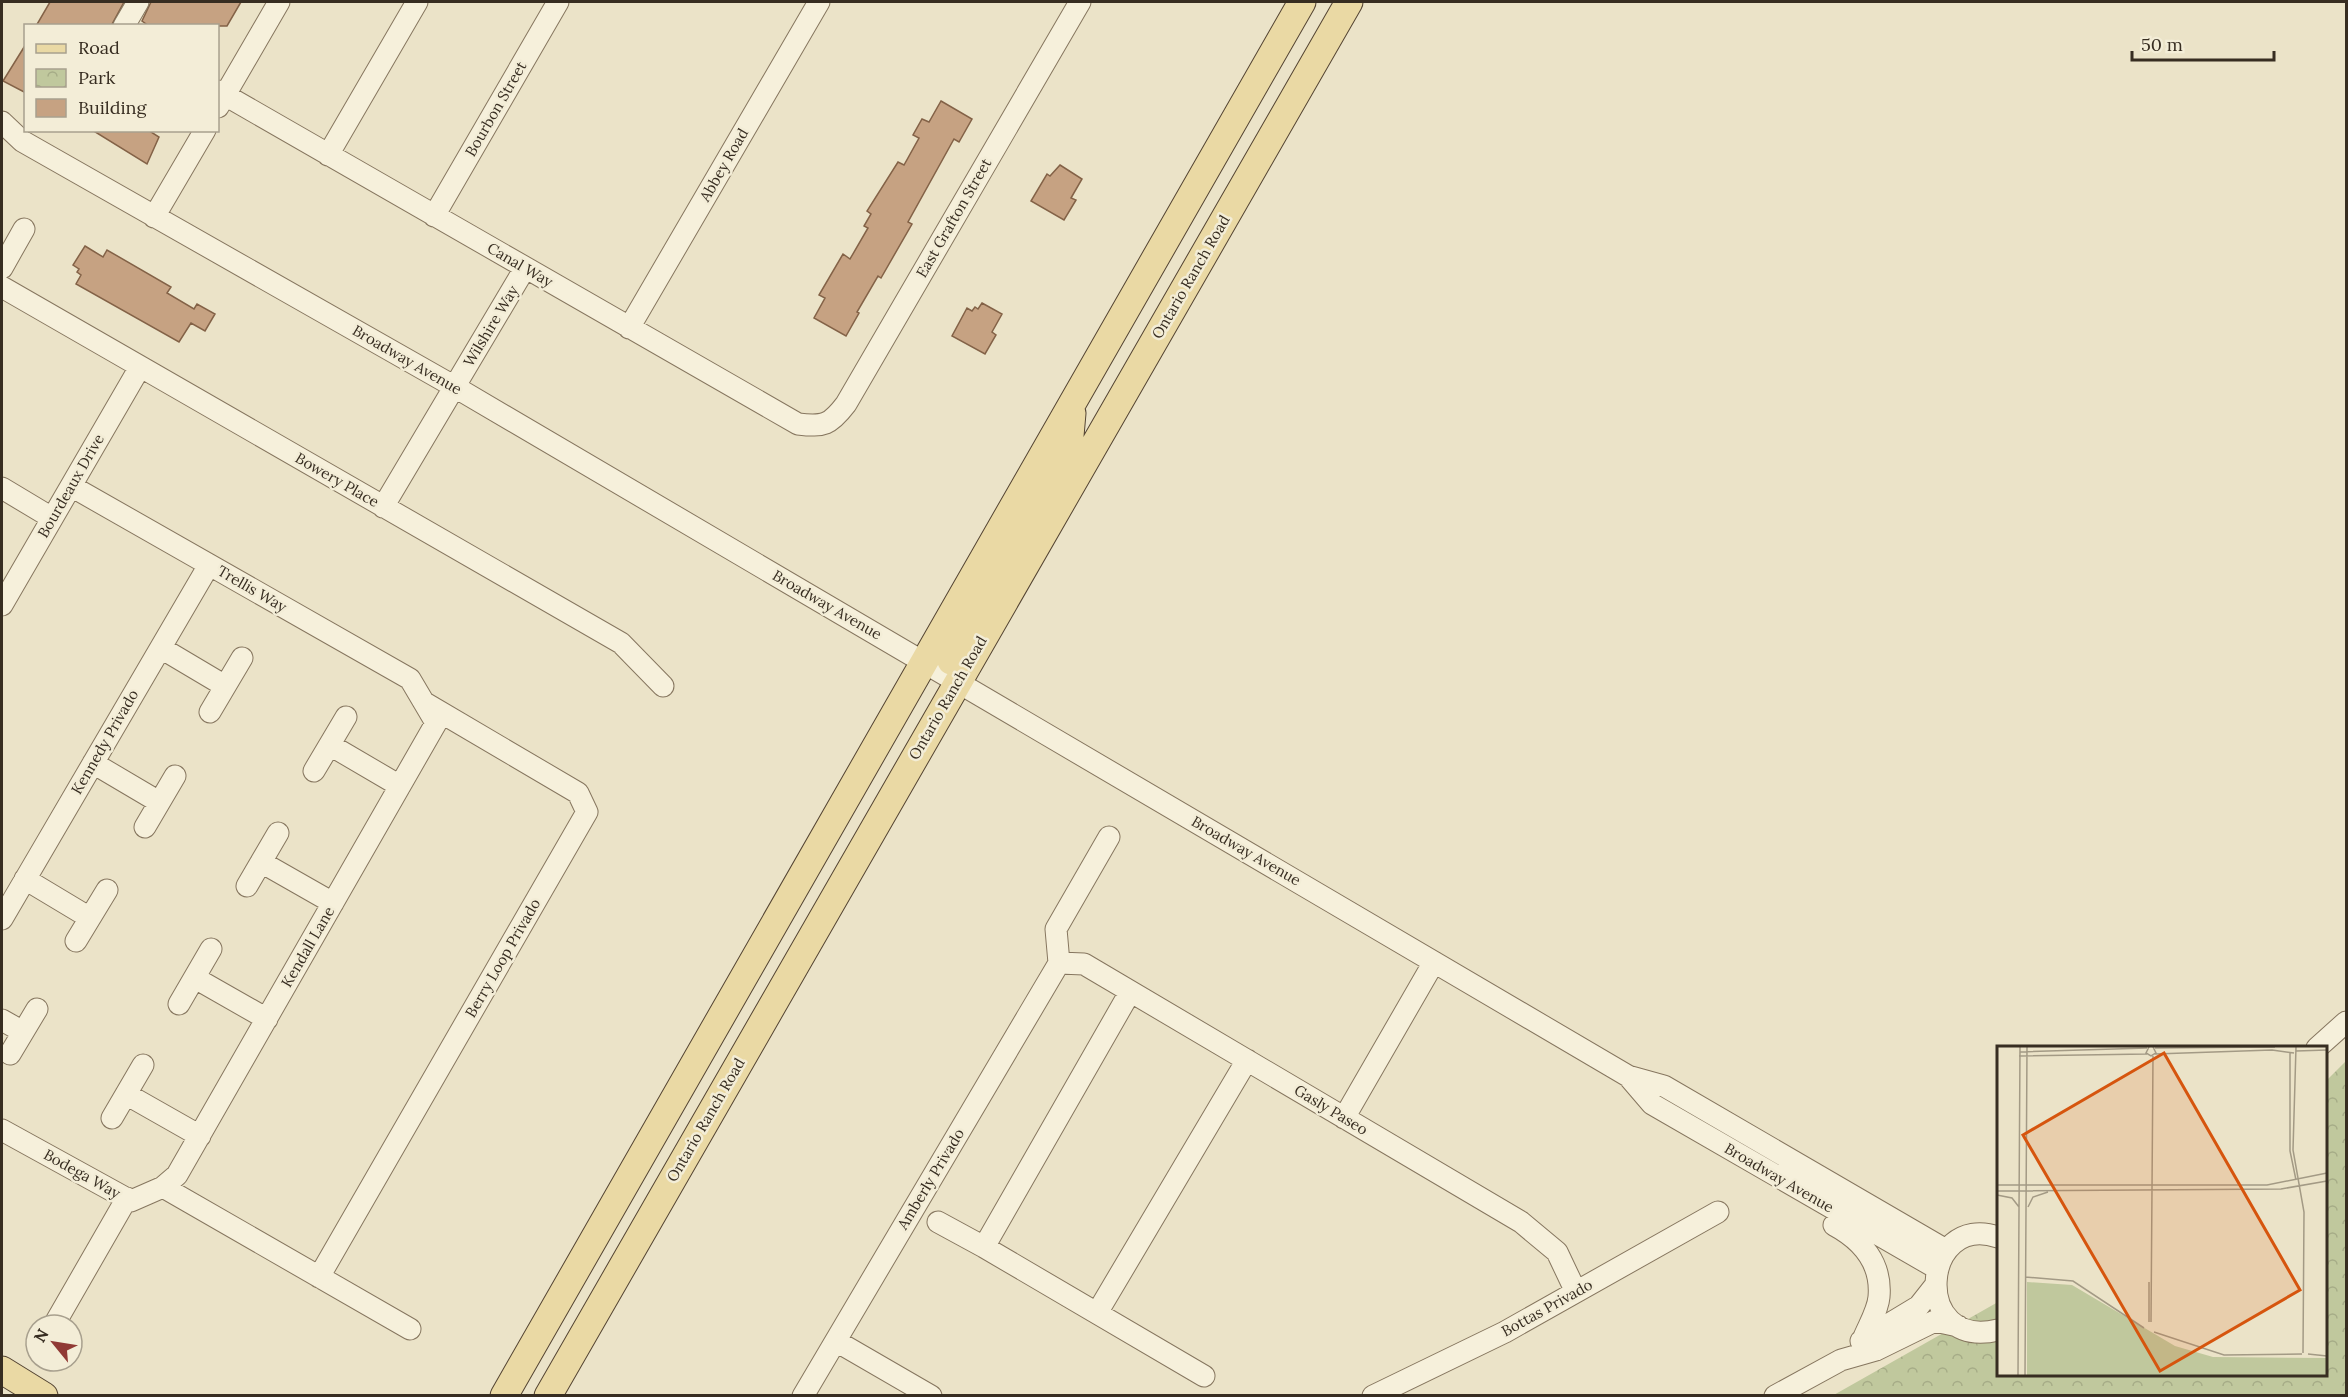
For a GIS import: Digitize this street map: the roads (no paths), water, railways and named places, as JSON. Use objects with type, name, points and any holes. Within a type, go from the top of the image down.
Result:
[{"type":"main road","points":[[504,1395],[1302,2]]},
{"type":"main road","name":"Ontario Ranch Road","points":[[548,1394],[1349,2]]},
{"type":"main road","points":[[958,682],[952,671],[954,652],[1069,447],[1072,429],[1071,405]]},
{"type":"main road","points":[[803,951],[802,912],[932,684],[924,662]]},
{"type":"main road","points":[[2,1370],[44,1395]]},
{"type":"street","points":[[125,24],[138,2]]},
{"type":"street","points":[[220,98],[279,2]]},
{"type":"street","points":[[328,155],[417,2]]},
{"type":"street","name":"Bourbon Street","points":[[434,216],[558,2]]},
{"type":"street","name":"Abbey Road","points":[[629,328],[819,2]]},
{"type":"street","name":"East Grafton Street","points":[[819,426],[834,419],[846,404],[1080,2]]},
{"type":"street","name":"Canal Way","points":[[220,98],[328,155],[798,424],[819,426]]},
{"type":"street","name":"Broadway Avenue","points":[[2,122],[12,138],[455,387],[1628,1076],[1664,1086],[1946,1250]]},
{"type":"street","points":[[154,217],[203,132]]},
{"type":"street","points":[[2,268],[24,229]]},
{"type":"street","name":"Wilshire Way","points":[[383,507],[525,268]]},
{"type":"street","name":"Bowery Place","points":[[2,288],[621,643],[663,686]]},
{"type":"street","name":"Bourdeaux Drive","points":[[2,605],[140,367]]},
{"type":"street","name":"Trellis Way","points":[[71,486],[410,679],[424,703]]},
{"type":"street","points":[[2,488],[52,518]]},
{"type":"street","name":"Kennedy Privado","points":[[2,919],[209,565]]},
{"type":"street","points":[[161,648],[225,686]]},
{"type":"street","points":[[210,712],[242,658]]},
{"type":"street","name":"Kendall Lane","points":[[163,1187],[177,1175],[200,1136],[436,723],[424,703]]},
{"type":"street","name":"Berry Loop Privado","points":[[319,1277],[587,812],[578,793],[424,703]]},
{"type":"street","points":[[314,771],[346,717]]},
{"type":"street","points":[[330,745],[400,786]]},
{"type":"street","points":[[93,763],[159,802]]},
{"type":"street","points":[[144,827],[175,776]]},
{"type":"street","points":[[247,886],[278,833]]},
{"type":"street","points":[[1059,963],[1056,929],[1109,837]]},
{"type":"street","points":[[261,862],[333,903]]},
{"type":"street","points":[[25,879],[90,918]]},
{"type":"street","points":[[76,941],[107,890]]},
{"type":"street","points":[[180,1004],[211,949]]},
{"type":"street","points":[[1344,1118],[1434,962]]},
{"type":"street","name":"Gasly Paseo","points":[[1059,963],[1084,964],[1521,1221],[1557,1252],[1576,1292]]},
{"type":"street","name":"Amberly Privado","points":[[803,1395],[1059,963]]},
{"type":"street","points":[[195,978],[267,1018]]},
{"type":"street","points":[[984,1247],[1130,992]]},
{"type":"street","points":[[10,1054],[37,1009]]},
{"type":"street","points":[[2,1020],[23,1032]]},
{"type":"street","points":[[2318,1046],[2346,1022]]},
{"type":"street","points":[[1097,1313],[1247,1060]]},
{"type":"street","points":[[112,1118],[143,1065]]},
{"type":"street","name":"Broadway Avenue","points":[[1628,1076],[1652,1104],[1936,1278]]},
{"type":"street","points":[[126,1094],[200,1136]]},
{"type":"street","points":[[1652,1104],[1700,1148],[1853,1236],[1869,1253],[1877,1273],[1879,1298],[1864,1337]]},
{"type":"street","name":"Bodega Way","points":[[2,1130],[131,1201],[163,1187]]},
{"type":"street","points":[[163,1187],[410,1329]]},
{"type":"street","points":[[61,1313],[127,1198]]},
{"type":"street","name":"Bottas Privado","points":[[1373,1395],[1505,1332],[1718,1212]]},
{"type":"street","points":[[938,1222],[1204,1376]]},
{"type":"street","points":[[1841,1360],[1864,1337],[1919,1306],[1936,1278],[1946,1250],[1963,1239],[1977,1235],[1997,1238]]},
{"type":"street","points":[[1936,1278],[1941,1310],[1958,1326]]},
{"type":"street","points":[[1775,1395],[1841,1360],[1876,1350],[1935,1322],[1958,1326],[1972,1332],[1997,1330]]},
{"type":"street","points":[[836,1341],[931,1395]]}]
